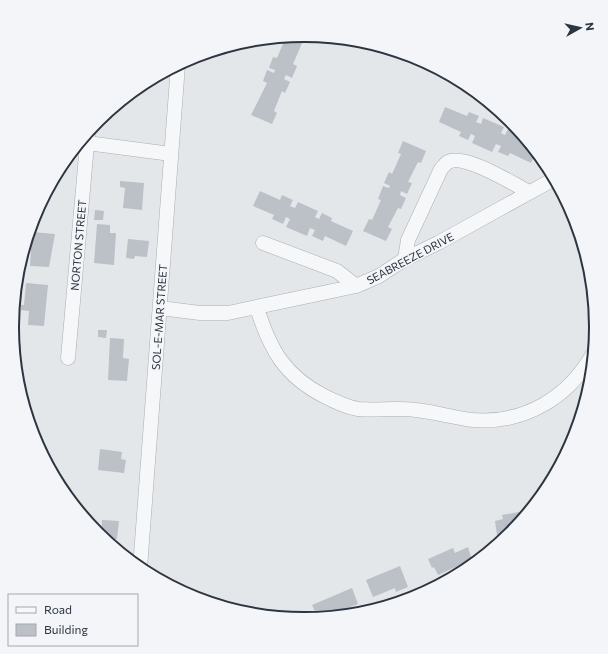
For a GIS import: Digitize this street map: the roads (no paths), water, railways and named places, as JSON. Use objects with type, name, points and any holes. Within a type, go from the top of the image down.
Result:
[{"type":"street","name":"SOL-E-MAR STREET","points":[[141,560],[178,71]]},
{"type":"street","points":[[90,139],[171,154]]},
{"type":"street","name":"NORTON STREET","points":[[68,358],[87,143]]},
{"type":"street","points":[[405,259],[408,240],[441,168],[448,162],[459,160],[474,164],[529,192]]},
{"type":"street","name":"SEABREEZE DRIVE","points":[[160,308],[214,314],[257,308],[356,286],[379,276],[405,259],[549,181]]},
{"type":"street","points":[[262,243],[337,271],[356,286]]},
{"type":"street","points":[[257,308],[270,345],[291,374],[299,382],[317,392],[341,404],[356,409],[413,409],[480,420],[498,420],[517,417],[538,408],[561,393],[580,375],[587,364]]}]
